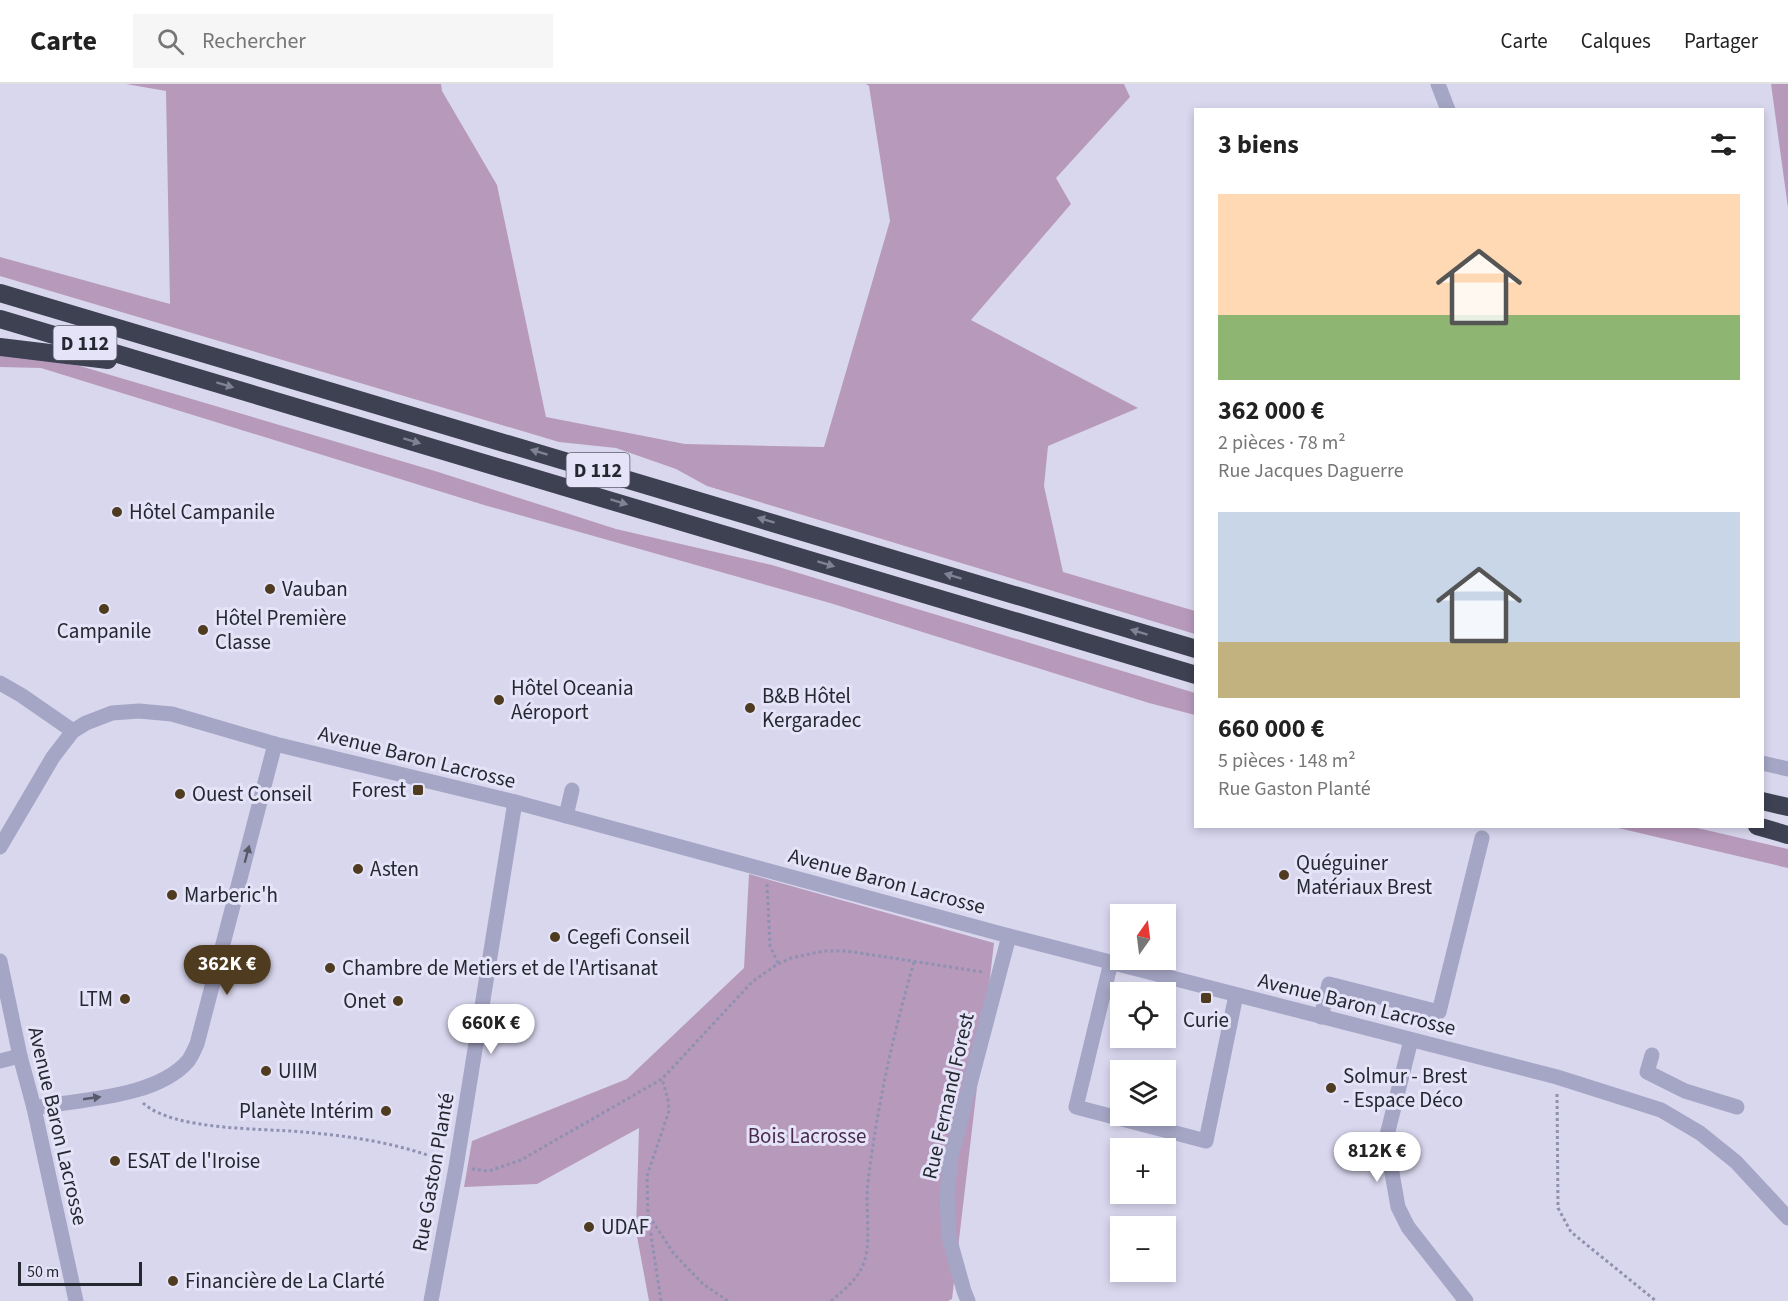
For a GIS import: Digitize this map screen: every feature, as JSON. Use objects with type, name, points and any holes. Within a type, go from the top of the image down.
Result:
[{"type":"highway","name":"D 112","points":[[0,293],[1194,648]]},
{"type":"highway","name":"D 112","points":[[0,319],[1194,674]]},
{"type":"highway","points":[[0,347],[47,351],[169,368]]},
{"type":"highway","points":[[1764,801],[1788,807]]},
{"type":"highway","points":[[1764,828],[1788,835]]},
{"type":"street","points":[[1437,84],[1447,108]]},
{"type":"street","points":[[0,683],[73,731]]},
{"type":"street","name":"Avenue Baron Lacrosse","points":[[0,847],[53,757],[73,731],[86,723],[112,713],[140,711],[172,714],[275,744],[515,802],[1110,962]]},
{"type":"street","points":[[34,1108],[131,1092],[156,1083],[188,1060],[197,1044],[275,744]]},
{"type":"street","points":[[1764,763],[1788,769]]},
{"type":"street","points":[[566,816],[572,790]]},
{"type":"street","name":"Rue Gaston Planté","points":[[430,1301],[456,1167],[515,802]]},
{"type":"street","points":[[1321,1017],[1329,984],[1439,1012],[1482,838]]},
{"type":"street","name":"Rue Fernand Forest","points":[[968,1301],[949,1238],[947,1195],[951,1156],[1010,936]]},
{"type":"street","name":"Avenue Baron Lacrosse","points":[[0,961],[76,1301]]},
{"type":"street","points":[[1110,966],[1076,1107],[1206,1141],[1236,995]]},
{"type":"street","name":"Avenue Baron Lacrosse","points":[[1141,970],[1557,1077],[1660,1110],[1700,1133],[1736,1162],[1786,1210]]},
{"type":"street","points":[[1411,1040],[1386,1139],[1398,1208],[1408,1227],[1466,1301]]},
{"type":"street","points":[[1652,1054],[1647,1072],[1685,1091],[1737,1107]]},
{"type":"street","points":[[0,1061],[20,1056]]},
{"type":"path","points":[[767,870],[767,918],[770,946],[778,963]]},
{"type":"path","points":[[131,1092],[148,1108],[168,1118],[194,1124],[306,1132],[363,1140],[432,1157],[456,1167],[489,1172],[521,1160],[662,1079],[752,982],[778,963],[824,951],[848,951],[977,972],[1000,971]]},
{"type":"path","points":[[831,1301],[854,1282],[865,1259],[867,1184],[887,1066],[914,962]]},
{"type":"path","points":[[1557,1077],[1558,1208],[1571,1232],[1656,1301]]},
{"type":"path","points":[[661,1301],[648,1215],[647,1176],[669,1111],[662,1079]]},
{"type":"path","points":[[648,1215],[674,1254],[703,1284],[728,1301]]},
{"type":"green space","points":[[126,84],[441,84],[442,91],[497,185],[546,417],[685,444],[824,447],[890,221],[869,86],[866,84],[1124,84],[1130,97],[1056,178],[1071,204],[971,320],[1138,408],[1048,446],[1044,486],[1063,572],[1194,611],[1194,634],[707,486],[676,469],[616,448],[559,442],[0,276],[0,257],[170,304],[166,91]]},
{"type":"green space","points":[[1771,84],[1788,84],[1788,208]]},
{"type":"green space","points":[[0,353],[80,366],[435,471],[616,529],[772,565],[1194,693],[1194,715],[1149,703],[830,603],[484,505],[41,368],[0,367]]},
{"type":"green space","points":[[1618,828],[1697,828],[1788,849],[1788,868]]},
{"type":"green space","name":"Bois Lacrosse","points":[[749,874],[994,943],[952,1299],[948,1301],[649,1301],[636,1231],[639,1128],[537,1184],[464,1187],[472,1141],[627,1079],[744,968]]},
{"type":"place","name":"Hôtel Campanile","points":[[117,512]]},
{"type":"place","name":"Vauban","points":[[270,589]]},
{"type":"place","name":"Campanile","points":[[104,609]]},
{"type":"place","name":"Hôtel Première Classe","points":[[203,630]]},
{"type":"place","name":"Hôtel Oceania Aéroport","points":[[499,700]]},
{"type":"place","name":"B&B Hôtel Kergaradec","points":[[750,708]]},
{"type":"place","name":"Forest","points":[[418,790]]},
{"type":"place","name":"Ouest Conseil","points":[[180,794]]},
{"type":"place","name":"Asten","points":[[358,869]]},
{"type":"place","name":"Quéguiner Matériaux Brest","points":[[1284,875]]},
{"type":"place","name":"Marberic'h","points":[[172,895]]},
{"type":"place","name":"Cegefi Conseil","points":[[555,937]]},
{"type":"place","name":"Chambre de Metiers et de l'Artisanat","points":[[330,968]]},
{"type":"place","name":"Curie","points":[[1206,998]]},
{"type":"place","name":"LTM","points":[[125,999]]},
{"type":"place","name":"Onet","points":[[398,1001]]},
{"type":"place","name":"UIIM","points":[[266,1071]]},
{"type":"place","name":"Solmur - Brest - Espace Déco","points":[[1331,1088]]},
{"type":"place","name":"Planète Intérim","points":[[386,1111]]},
{"type":"place","name":"ESAT de l'Iroise","points":[[115,1161]]},
{"type":"place","name":"UDAF","points":[[589,1227]]},
{"type":"place","name":"Financière de La Clarté","points":[[173,1281]]}]
